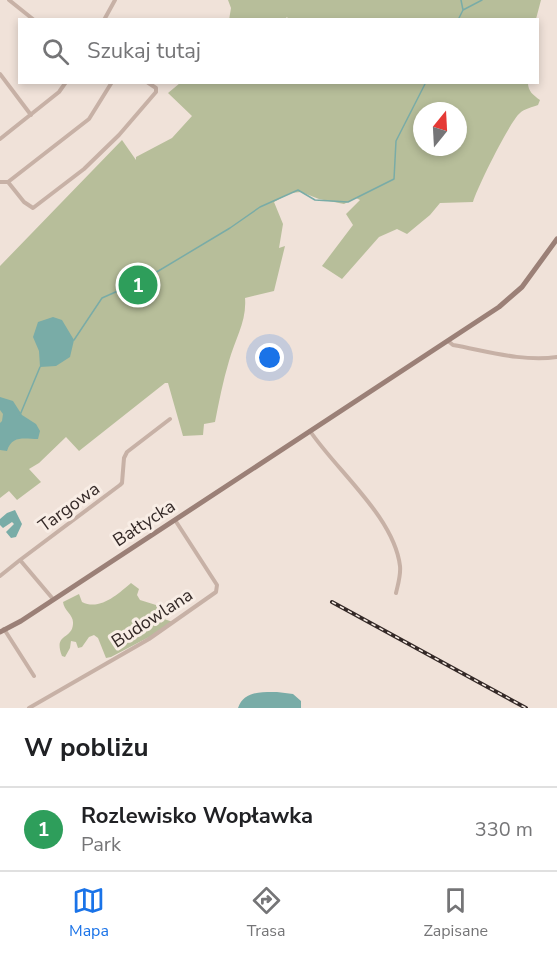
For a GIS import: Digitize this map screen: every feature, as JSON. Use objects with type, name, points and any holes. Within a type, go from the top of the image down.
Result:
[{"type":"main road","name":"Bałtycka","points":[[2,630],[175,520],[511,299],[557,239]]},
{"type":"street","points":[[9,0],[32,18]]},
{"type":"street","points":[[105,18],[115,0]]},
{"type":"street","points":[[0,74],[31,115]]},
{"type":"street","points":[[0,139],[59,92],[65,84]]},
{"type":"street","points":[[0,182],[8,182],[89,119],[111,84]]},
{"type":"street","points":[[8,182],[24,202],[33,208],[84,169],[119,135],[156,92],[156,88],[150,84]]},
{"type":"street","points":[[448,341],[453,345],[519,358],[557,357]]},
{"type":"street","name":"Targowa","points":[[0,576],[120,485],[127,452],[170,419]]},
{"type":"street","points":[[310,431],[390,534],[400,568],[396,593]]},
{"type":"street","name":"Budowlana","points":[[29,708],[149,639],[216,592],[217,585],[175,520]]},
{"type":"street","points":[[20,560],[53,599]]},
{"type":"street","points":[[2,630],[34,676]]},
{"type":"green space","points":[[228,0],[541,0],[536,18],[229,18],[231,8]]},
{"type":"green space","points":[[179,84],[528,84],[531,93],[540,100],[538,105],[520,113],[509,128],[473,202],[440,203],[430,215],[407,234],[397,229],[379,237],[342,279],[322,266],[353,225],[346,214],[360,200],[356,198],[344,204],[319,199],[301,192],[290,193],[274,202],[283,224],[279,248],[285,246],[274,291],[245,298],[242,322],[231,353],[215,422],[204,424],[203,435],[183,436],[168,383],[165,383],[79,451],[66,437],[39,463],[29,469],[41,482],[17,500],[9,491],[0,498],[0,266],[122,140],[136,160],[136,157],[172,138],[192,116],[168,93]]},
{"type":"green space","points":[[131,583],[139,589],[137,595],[140,600],[156,605],[164,619],[173,622],[111,657],[106,658],[98,638],[94,635],[89,637],[82,647],[78,648],[76,642],[71,641],[65,657],[62,656],[61,640],[70,633],[73,624],[63,602],[79,594],[82,602],[102,603]]},
{"type":"water","points":[[53,317],[62,320],[74,340],[70,357],[56,366],[40,367],[39,351],[33,337],[38,322]]},
{"type":"water","points":[[0,397],[13,401],[22,415],[36,424],[40,431],[38,439],[15,440],[7,451],[0,450],[0,423],[3,414],[0,410]]},
{"type":"water","points":[[15,510],[22,524],[16,537],[11,538],[6,532],[14,524],[12,522],[3,528],[0,525],[0,519]]},
{"type":"water","points":[[277,692],[293,694],[301,701],[301,708],[238,708],[244,698],[249,695]]},
{"type":"waterway","points":[[459,18],[463,10],[461,0]]},
{"type":"waterway","points":[[463,10],[482,0]]},
{"type":"waterway","points":[[74,340],[102,298],[145,279],[230,228],[260,207],[298,190],[315,200],[348,202],[394,179],[396,141],[425,84]]},
{"type":"waterway","points":[[20,415],[40,367]]},
{"type":"railway","points":[[332,602],[526,708]]},
{"type":"place","name":"Rozlewisko Wopławka","points":[[138,285]]}]
